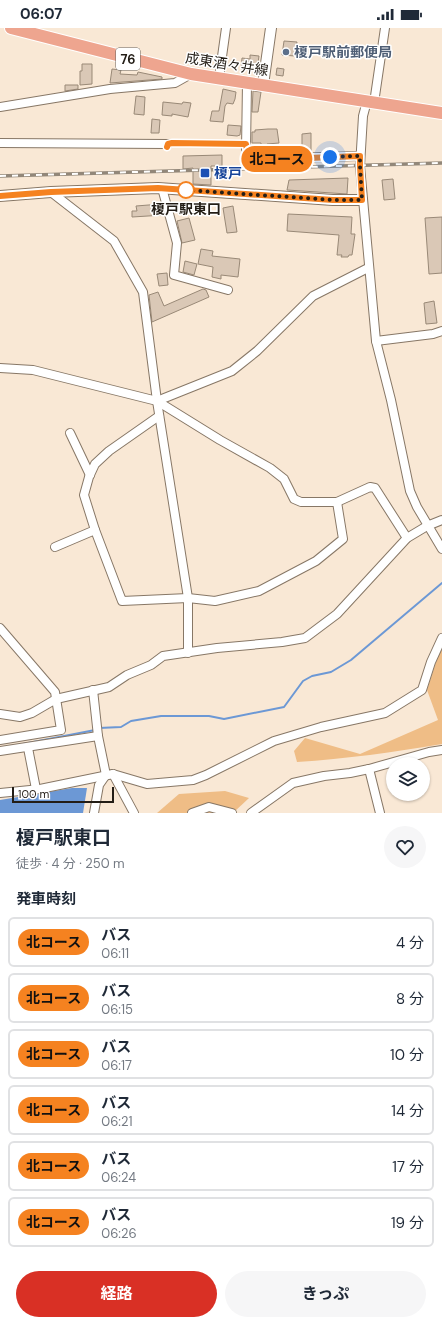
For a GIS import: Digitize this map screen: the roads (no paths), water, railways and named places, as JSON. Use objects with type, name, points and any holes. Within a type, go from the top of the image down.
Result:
[{"type":"main road","name":"成東酒々井線","points":[[11,28],[190,74],[442,113]]},
{"type":"street","points":[[219,78],[226,28]]},
{"type":"street","points":[[263,85],[271,28]]},
{"type":"street","points":[[385,28],[371,102],[363,116],[360,156],[368,268],[376,341],[391,400],[410,491],[416,507],[442,549]]},
{"type":"street","points":[[0,107],[110,89],[175,83],[190,74]]},
{"type":"street","points":[[247,82],[246,149],[248,154],[253,159],[360,156]]},
{"type":"street","points":[[0,143],[168,144]]},
{"type":"street","points":[[0,196],[51,192],[162,188],[317,199],[362,200]]},
{"type":"street","points":[[162,188],[178,243],[174,275],[228,290]]},
{"type":"street","points":[[51,192],[114,241],[143,292],[159,416],[188,598],[188,653]]},
{"type":"street","points":[[157,401],[232,371],[257,351],[313,296],[368,268]]},
{"type":"street","points":[[376,341],[434,334],[442,331]]},
{"type":"street","points":[[0,368],[34,370],[157,401],[220,440],[270,468],[284,479],[294,499],[301,502],[337,502],[370,487],[374,488],[407,538]]},
{"type":"street","points":[[159,416],[109,451],[95,464],[84,495],[95,530],[122,601],[188,598],[215,601],[259,591],[316,561],[343,539],[337,502]]},
{"type":"street","points":[[70,432],[90,475]]},
{"type":"street","points":[[0,714],[20,717],[32,713],[56,699],[109,687],[127,675],[151,665],[163,656],[305,638],[337,614],[407,538],[427,526],[442,520]]},
{"type":"street","points":[[56,547],[95,530]]},
{"type":"street","points":[[0,628],[55,692],[61,730],[0,740]]},
{"type":"street","points":[[0,793],[36,789],[109,775],[147,784],[193,780],[274,741],[321,727],[385,713],[422,690],[431,662],[442,638]]},
{"type":"street","points":[[93,690],[98,736],[109,775],[134,813]]},
{"type":"street","points":[[0,751],[28,748],[98,736]]},
{"type":"street","points":[[28,748],[36,789]]},
{"type":"street","points":[[252,812],[293,783],[324,776],[369,769],[429,752],[442,750]]},
{"type":"street","points":[[369,769],[380,813]]},
{"type":"street","points":[[94,813],[99,785],[109,775]]},
{"type":"street","points":[[192,813],[209,807],[232,813]]},
{"type":"water","points":[[72,788],[87,788],[83,813],[0,813],[0,800]]},
{"type":"waterway","points":[[99,728],[121,727],[131,721],[161,716],[209,716],[224,719],[284,707],[303,681],[312,676],[331,672],[351,660],[442,583]]},
{"type":"waterway","points":[[23,744],[95,730]]},
{"type":"railway","points":[[0,176],[442,163]]},
{"type":"place","name":"榎戸駅前郵便局","points":[[286,52]]},
{"type":"place","name":"榎戸","points":[[205,173]]},
{"type":"place","name":"榎戸駅東口","points":[[186,190]]}]
